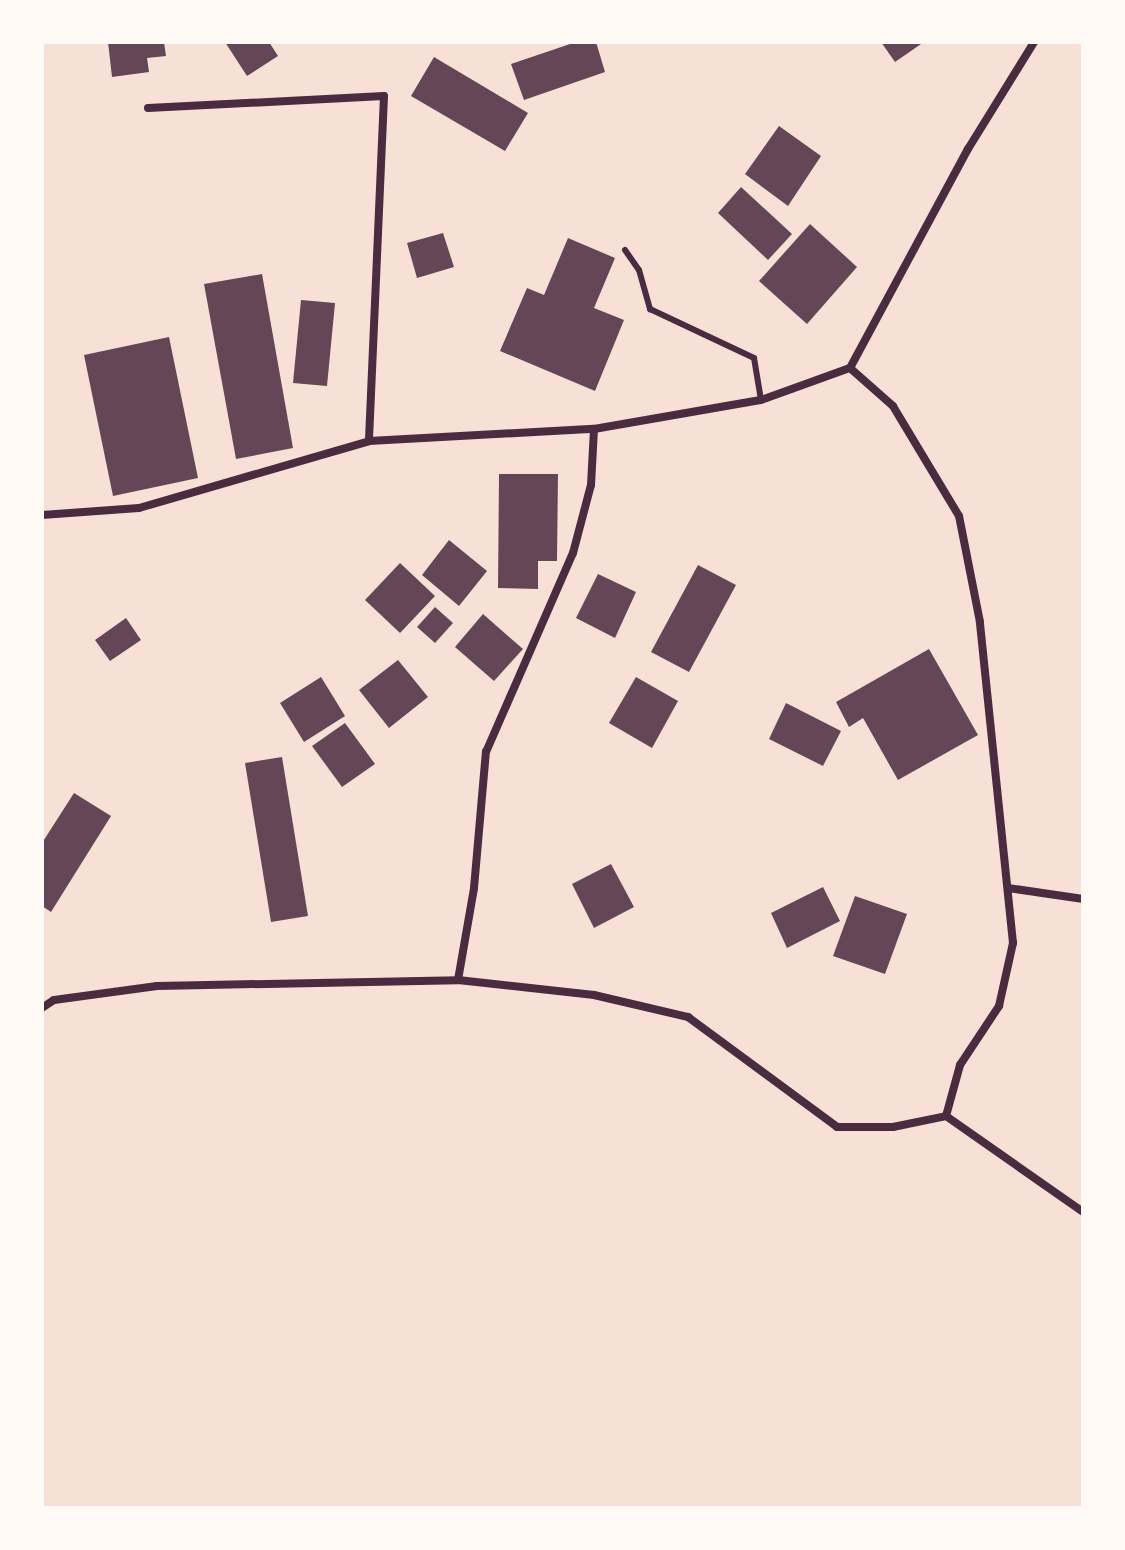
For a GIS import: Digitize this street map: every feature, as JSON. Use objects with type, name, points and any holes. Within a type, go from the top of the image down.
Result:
[{"type":"street","points":[[42,515],[139,508],[369,441],[594,429],[761,400],[850,368],[968,149],[1034,42]]},
{"type":"street","points":[[148,108],[384,96],[369,441]]},
{"type":"street","points":[[850,368],[893,406],[959,516],[980,622],[1013,943],[999,1006],[960,1065],[946,1116]]},
{"type":"street","points":[[458,980],[474,888],[486,752],[573,553],[591,485],[594,429]]},
{"type":"street","points":[[1008,888],[1083,899]]},
{"type":"street","points":[[42,1008],[54,1000],[157,986],[458,980],[594,995],[688,1017],[837,1127],[893,1127],[946,1116],[1083,1212]]},
{"type":"lane","points":[[625,250],[639,270],[650,309],[754,358],[761,400]]},
{"type":"building","points":[[108,42],[164,42],[166,56],[147,58],[149,72],[112,77]]},
{"type":"building","points":[[225,42],[269,42],[278,56],[247,76]]},
{"type":"building","points":[[576,42],[596,42],[605,72],[524,100],[511,64]]},
{"type":"building","points":[[881,42],[924,42],[895,62]]},
{"type":"building","points":[[434,57],[528,113],[505,151],[411,96]]},
{"type":"building","points":[[779,126],[821,156],[788,206],[745,174]]},
{"type":"building","points":[[741,187],[792,234],[768,260],[718,213]]},
{"type":"building","points":[[810,224],[857,267],[807,324],[759,281]]},
{"type":"building","points":[[443,233],[454,267],[417,278],[407,243]]},
{"type":"building","points":[[568,238],[615,258],[594,308],[624,320],[595,391],[500,351],[527,288],[544,295]]},
{"type":"building","points":[[262,274],[293,448],[236,459],[204,284]]},
{"type":"building","points":[[301,300],[335,303],[327,386],[293,383]]},
{"type":"building","points":[[169,337],[198,478],[113,496],[84,355]]},
{"type":"building","points":[[499,474],[558,474],[557,561],[538,561],[538,589],[498,588]]},
{"type":"building","points":[[449,540],[487,571],[459,606],[422,575]]},
{"type":"building","points":[[400,563],[435,596],[400,633],[365,600]]},
{"type":"building","points":[[698,565],[736,585],[689,672],[651,652]]},
{"type":"building","points":[[598,574],[636,592],[615,638],[576,618]]},
{"type":"building","points":[[435,607],[453,623],[435,643],[417,627]]},
{"type":"building","points":[[483,614],[523,649],[494,681],[455,647]]},
{"type":"building","points":[[126,618],[141,640],[110,661],[95,640]]},
{"type":"building","points":[[929,649],[978,735],[898,780],[863,718],[849,727],[836,702]]},
{"type":"building","points":[[398,660],[428,697],[389,728],[359,690]]},
{"type":"building","points":[[321,677],[345,716],[304,742],[280,703]]},
{"type":"building","points":[[636,677],[678,701],[652,748],[609,723]]},
{"type":"building","points":[[786,703],[841,731],[823,766],[769,739]]},
{"type":"building","points":[[345,723],[375,764],[342,787],[312,746]]},
{"type":"building","points":[[282,757],[308,916],[271,922],[245,763]]},
{"type":"building","points":[[74,793],[111,816],[51,912],[42,906],[42,843]]},
{"type":"building","points":[[611,864],[634,907],[594,928],[572,884]]},
{"type":"building","points":[[823,887],[840,921],[787,948],[771,913]]},
{"type":"building","points":[[855,896],[907,914],[885,974],[833,956]]}]
